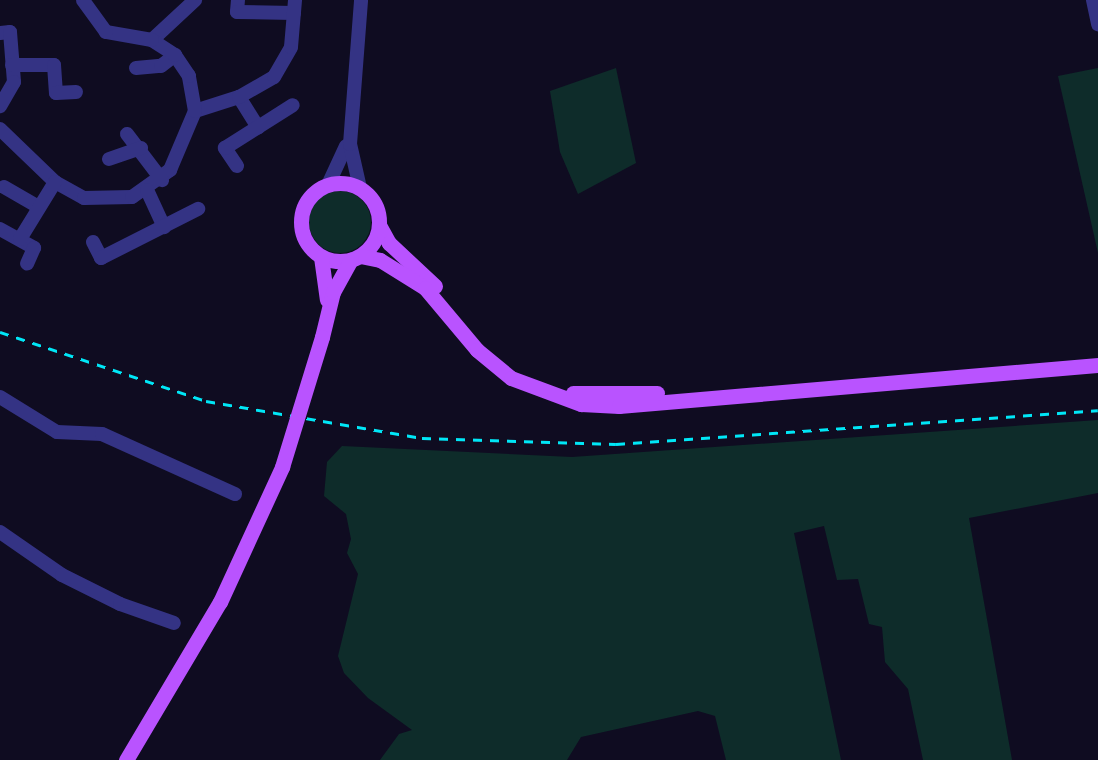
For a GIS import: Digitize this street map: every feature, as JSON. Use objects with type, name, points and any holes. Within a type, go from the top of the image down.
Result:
[{"type":"main road","points":[[327,312],[321,257],[305,239],[301,219],[309,199],[328,185],[360,188],[375,205],[379,225],[389,243],[434,284],[491,352],[548,387],[600,395],[813,387]]},
{"type":"main road","points":[[126,760],[210,621],[282,467],[322,337],[327,312],[355,258],[373,244],[379,225]]},
{"type":"main road","points":[[321,257],[380,260],[417,282],[493,364],[530,388],[561,400],[619,406],[813,387],[1098,365]]},
{"type":"street","points":[[0,129],[55,182],[96,201],[118,201],[147,190],[162,180],[184,144],[195,111],[189,76],[175,55],[152,40],[106,32],[83,0]]},
{"type":"street","points":[[152,40],[195,0]]},
{"type":"street","points":[[195,111],[239,97],[274,77],[291,47],[294,7],[237,12],[238,0]]},
{"type":"street","points":[[360,188],[352,169],[350,129],[361,0]]},
{"type":"street","points":[[1093,0],[1098,24]]},
{"type":"street","points":[[0,33],[10,32],[8,72],[0,106]]},
{"type":"street","points":[[136,68],[161,66],[175,55]]},
{"type":"street","points":[[8,72],[54,65],[56,93],[76,92]]},
{"type":"street","points":[[239,97],[258,127]]},
{"type":"street","points":[[237,166],[225,148],[293,105]]},
{"type":"street","points":[[328,185],[350,129]]},
{"type":"street","points":[[127,134],[141,147],[162,180]]},
{"type":"street","points":[[109,159],[141,147]]},
{"type":"street","points":[[20,239],[55,182]]},
{"type":"street","points":[[4,187],[38,207]]},
{"type":"street","points":[[147,190],[164,226]]},
{"type":"street","points":[[93,242],[101,258],[198,209]]},
{"type":"street","points":[[0,229],[34,248],[27,264]]},
{"type":"street","points":[[0,397],[57,432],[102,434],[235,494]]},
{"type":"street","points":[[0,532],[63,575],[120,604],[174,622]]},
{"type":"green space","points":[[616,68],[636,163],[578,194],[560,152],[550,91]]},
{"type":"green space","points":[[1098,68],[1098,253],[1058,76]]},
{"type":"green space","points":[[334,191],[346,191],[362,200],[369,210],[371,222],[369,234],[362,244],[346,253],[334,253],[323,248],[314,239],[309,228],[309,216],[314,205],[323,196]]},
{"type":"green space","points":[[1098,420],[1098,493],[969,518],[1012,760],[923,760],[908,689],[885,662],[882,627],[869,624],[858,579],[837,580],[824,526],[794,533],[841,760],[726,760],[715,716],[698,711],[581,737],[567,760],[380,760],[399,734],[412,730],[368,698],[344,673],[338,656],[358,574],[347,553],[351,539],[346,514],[324,496],[327,462],[342,446],[572,457]]},
{"type":"railway","points":[[0,332],[206,401],[422,438],[616,444],[1098,410]]}]
